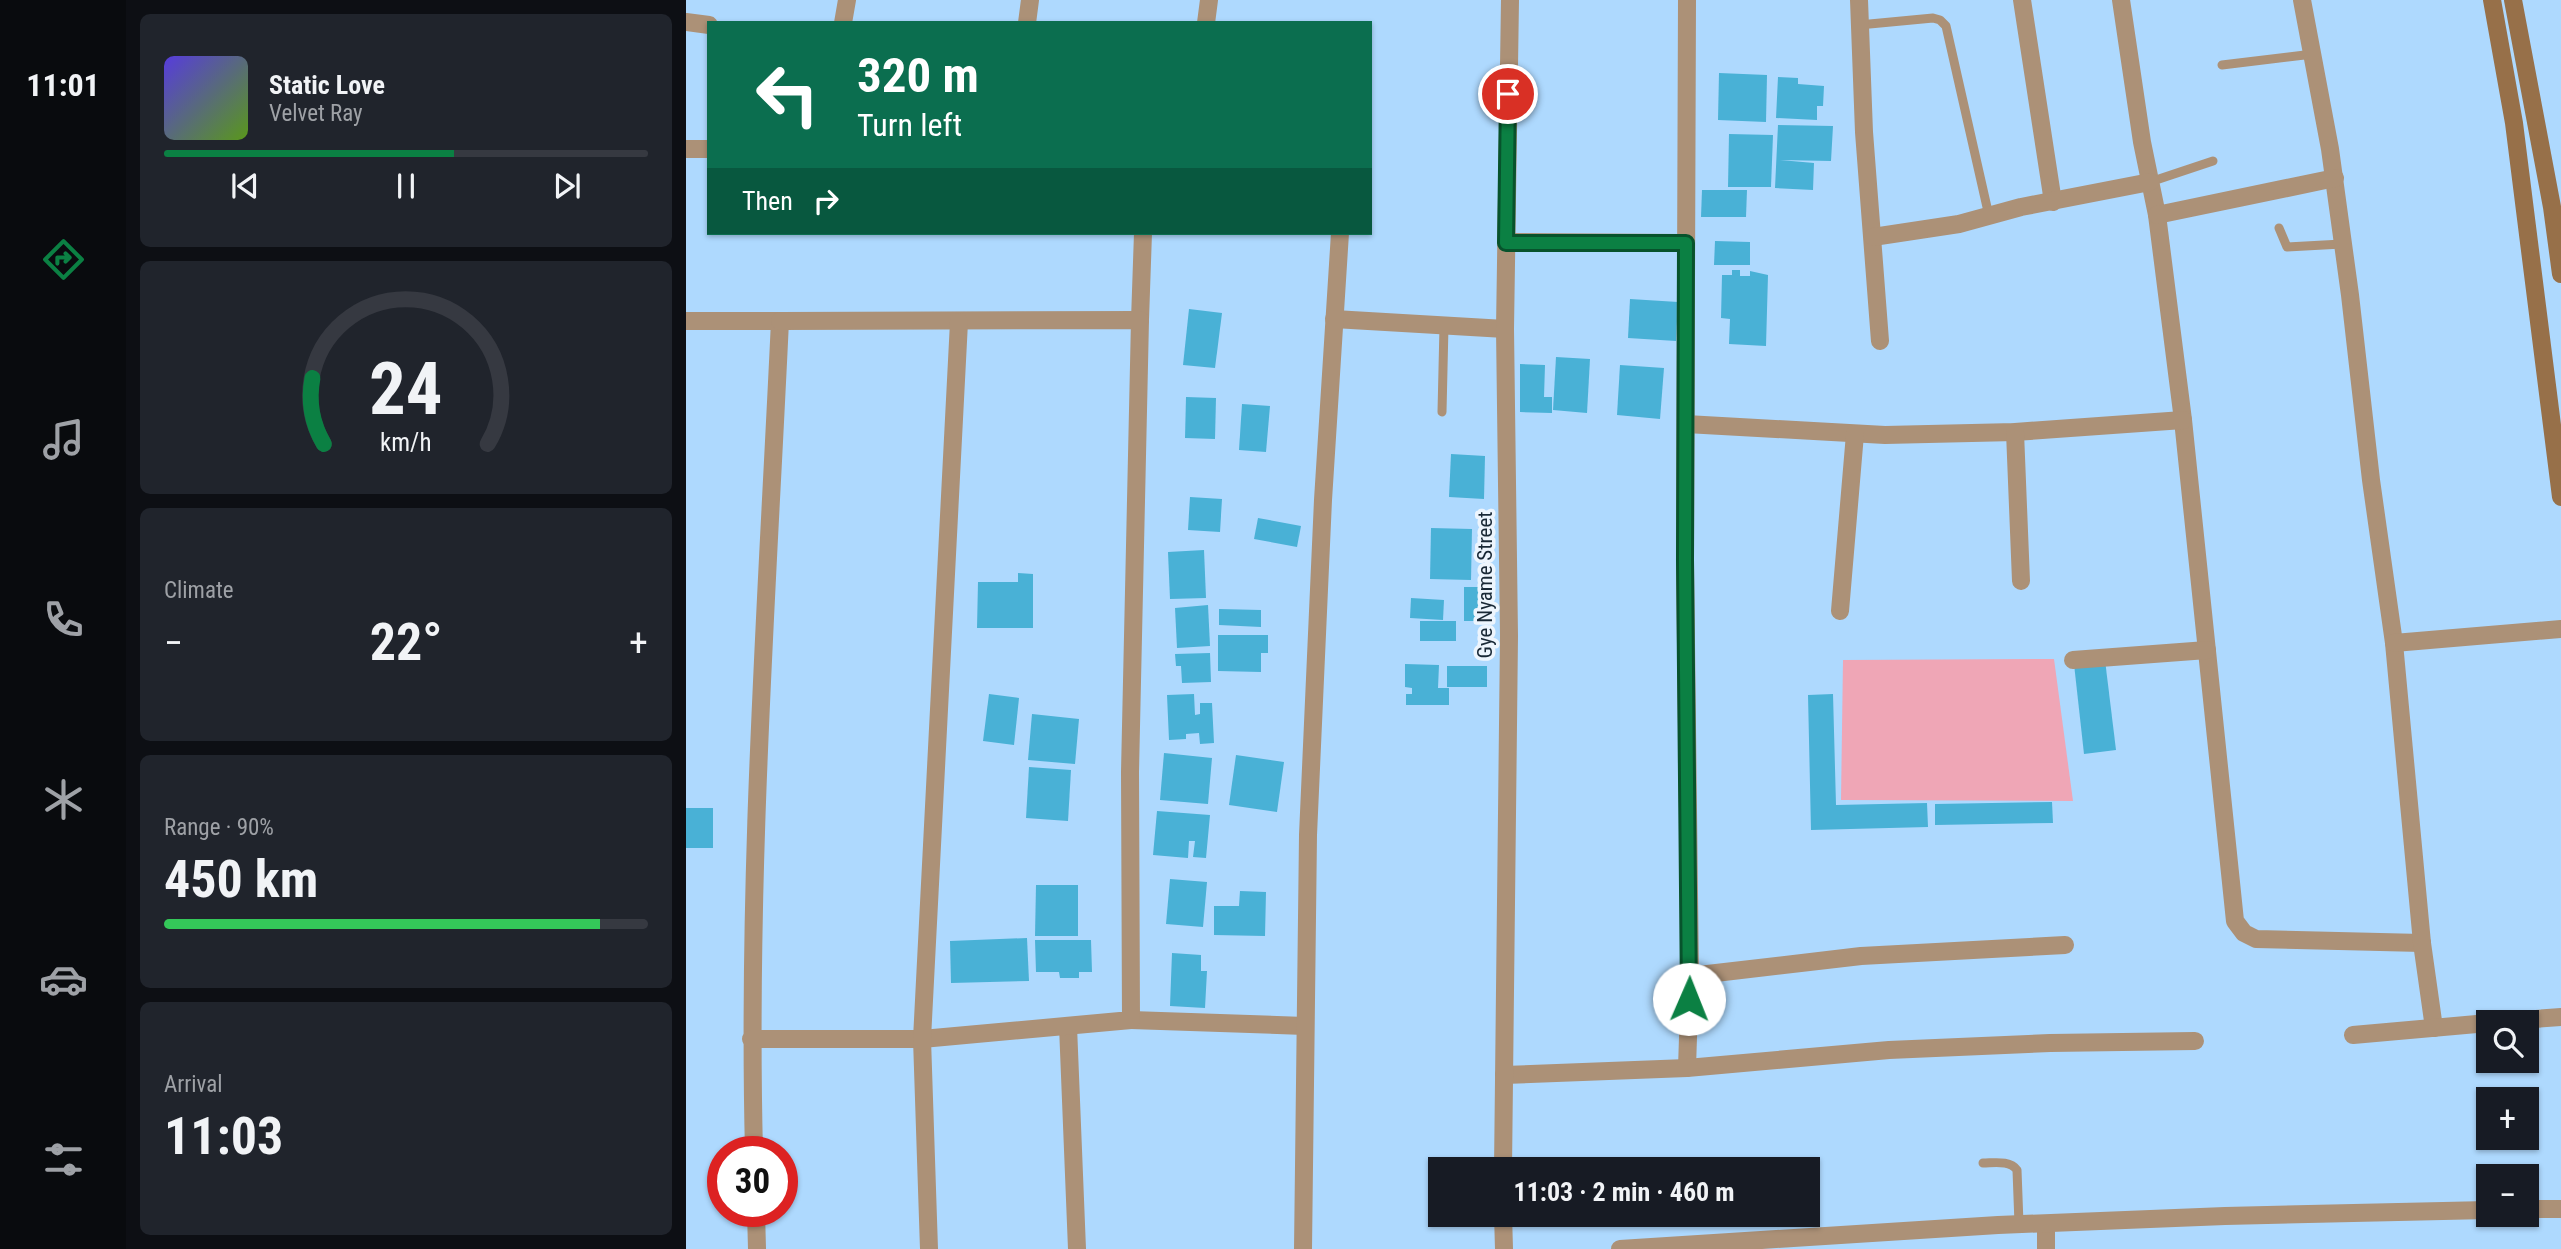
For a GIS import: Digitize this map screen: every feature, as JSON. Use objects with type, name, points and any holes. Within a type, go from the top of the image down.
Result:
[{"type":"street","points":[[843,21],[847,0]]},
{"type":"street","points":[[1027,21],[1031,0]]},
{"type":"street","points":[[1206,21],[1209,0]]},
{"type":"street","name":"Gye Nyame Street","points":[[1503,1157],[1509,636],[1505,329],[1510,0]]},
{"type":"street","points":[[1687,0],[1685,560],[1690,976],[1688,1068]]},
{"type":"street","points":[[1859,0],[1868,194],[1880,341]]},
{"type":"street","points":[[2022,0],[2053,202]]},
{"type":"street","points":[[2121,0],[2157,215],[2183,420],[2235,921],[2244,933],[2256,939],[2422,943]]},
{"type":"street","points":[[2302,0],[2335,177],[2371,480],[2394,643],[2422,943],[2434,1028]]},
{"type":"street","points":[[2492,0],[2514,123],[2561,497]]},
{"type":"street","points":[[2513,0],[2556,206],[2561,274]]},
{"type":"street","points":[[686,22],[707,24]]},
{"type":"street","points":[[686,149],[707,149]]},
{"type":"street","points":[[2157,215],[2335,177]]},
{"type":"street","points":[[1873,237],[1959,224],[2150,182]]},
{"type":"street","points":[[1131,1020],[1130,758],[1143,235]]},
{"type":"street","points":[[1303,1249],[1305,1026],[1314,680],[1340,235]]},
{"type":"street","points":[[1506,243],[1686,243]]},
{"type":"street","points":[[1334,319],[1505,329]]},
{"type":"street","points":[[686,321],[1140,320]]},
{"type":"street","points":[[754,1136],[751,1039],[760,748],[780,321]]},
{"type":"street","points":[[929,1249],[922,1039],[959,322]]},
{"type":"street","points":[[1686,424],[1885,435],[2015,432],[2183,420]]},
{"type":"street","points":[[2015,432],[2021,581]]},
{"type":"street","points":[[1840,611],[1855,434]]},
{"type":"street","points":[[2394,643],[2561,629]]},
{"type":"street","points":[[2073,660],[2207,650]]},
{"type":"street","points":[[1690,976],[1861,956],[2066,945]]},
{"type":"street","points":[[2539,1019],[2561,1017]]},
{"type":"street","points":[[751,1039],[922,1039],[1131,1020],[1305,1026]]},
{"type":"street","points":[[2353,1035],[2476,1024]]},
{"type":"street","points":[[1068,1026],[1077,1249]]},
{"type":"street","points":[[1504,1075],[1688,1068],[1889,1050],[2050,1043],[2195,1041]]},
{"type":"street","points":[[2539,1209],[2561,1209]]},
{"type":"street","points":[[1620,1249],[1864,1241],[2019,1224],[2476,1210]]},
{"type":"street","points":[[2046,1224],[2046,1249]]},
{"type":"street","points":[[756,1227],[757,1249]]},
{"type":"street","points":[[1503,1227],[1504,1249]]},
{"type":"lane","points":[[1859,25],[1933,19],[1940,20],[1946,26],[1989,216]]},
{"type":"lane","points":[[2222,65],[2313,54]]},
{"type":"lane","points":[[2150,182],[2213,161]]},
{"type":"lane","points":[[2279,228],[2287,247],[2342,244]]},
{"type":"lane","points":[[1442,412],[1444,326]]},
{"type":"lane","points":[[1983,1163],[2007,1163],[2017,1170],[2019,1224]]},
{"type":"shaded area","points":[[2054,659],[2073,801],[1841,800],[1843,660]]},
{"type":"building","points":[[1719,73],[1767,75],[1766,122],[1718,120]]},
{"type":"building","points":[[1778,77],[1798,78],[1798,84],[1824,86],[1823,106],[1817,106],[1817,120],[1776,118]]},
{"type":"building","points":[[1778,125],[1833,126],[1831,161],[1780,160],[1814,163],[1813,190],[1775,188]]},
{"type":"building","points":[[1729,134],[1773,135],[1771,187],[1728,187]]},
{"type":"building","points":[[1702,190],[1747,190],[1746,217],[1701,217]]},
{"type":"building","points":[[1715,241],[1750,242],[1750,265],[1714,265]]},
{"type":"building","points":[[1732,270],[1740,270],[1740,276],[1750,276],[1750,271],[1768,275],[1766,346],[1729,344],[1730,319],[1721,318],[1722,275],[1732,275]]},
{"type":"building","points":[[1630,299],[1678,302],[1676,341],[1628,338]]},
{"type":"building","points":[[1189,309],[1222,313],[1215,368],[1183,365]]},
{"type":"building","points":[[1556,357],[1590,359],[1587,413],[1553,410]]},
{"type":"building","points":[[1520,364],[1545,365],[1544,397],[1552,397],[1552,413],[1520,412]]},
{"type":"building","points":[[1620,365],[1664,368],[1660,419],[1617,415]]},
{"type":"building","points":[[1186,397],[1216,398],[1215,439],[1185,438]]},
{"type":"building","points":[[1242,404],[1270,406],[1266,452],[1239,450]]},
{"type":"building","points":[[1451,454],[1485,456],[1484,499],[1449,497]]},
{"type":"building","points":[[1190,497],[1222,499],[1220,532],[1188,530]]},
{"type":"building","points":[[1258,518],[1301,526],[1297,547],[1254,539]]},
{"type":"building","points":[[1431,528],[1472,529],[1471,580],[1430,579]]},
{"type":"building","points":[[1204,550],[1206,598],[1170,599],[1168,552]]},
{"type":"building","points":[[1018,573],[1033,574],[1033,628],[977,628],[978,582],[1018,582]]},
{"type":"building","points":[[1464,587],[1486,587],[1487,621],[1464,621]]},
{"type":"building","points":[[1411,598],[1444,600],[1443,620],[1410,618]]},
{"type":"building","points":[[1208,605],[1210,646],[1177,648],[1175,608]]},
{"type":"building","points":[[1219,609],[1261,610],[1261,627],[1219,625]]},
{"type":"building","points":[[1420,621],[1456,621],[1456,641],[1420,641]]},
{"type":"building","points":[[1218,635],[1268,635],[1268,653],[1261,653],[1261,672],[1218,671]]},
{"type":"building","points":[[1210,653],[1211,682],[1182,683],[1181,666],[1176,666],[1175,654]]},
{"type":"building","points":[[2105,660],[2116,750],[2084,754],[2074,664]]},
{"type":"building","points":[[1405,664],[1439,665],[1438,688],[1449,688],[1449,705],[1406,705],[1406,694],[1412,694],[1412,688],[1405,687]]},
{"type":"building","points":[[1447,666],[1487,666],[1487,687],[1447,687]]},
{"type":"building","points":[[989,694],[1019,698],[1014,745],[983,741]]},
{"type":"building","points":[[1194,694],[1195,715],[1200,714],[1200,703],[1212,703],[1214,743],[1200,744],[1199,733],[1186,734],[1186,739],[1169,740],[1167,695]]},
{"type":"building","points":[[1833,694],[1836,805],[1927,803],[1928,827],[1811,830],[1808,695]]},
{"type":"building","points":[[1032,714],[1079,719],[1075,764],[1028,760]]},
{"type":"building","points":[[1164,753],[1212,758],[1208,804],[1160,800]]},
{"type":"building","points":[[1236,755],[1284,762],[1277,812],[1229,805]]},
{"type":"building","points":[[1029,767],[1071,770],[1068,821],[1026,818]]},
{"type":"building","points":[[2052,802],[2053,823],[1935,825],[1935,804]]},
{"type":"building","points":[[686,808],[713,808],[713,848],[686,848]]},
{"type":"building","points":[[1157,811],[1210,815],[1206,858],[1193,857],[1195,841],[1189,841],[1188,858],[1153,855]]},
{"type":"building","points":[[1170,879],[1207,882],[1203,927],[1166,924]]},
{"type":"building","points":[[1036,885],[1078,885],[1078,936],[1035,936]]},
{"type":"building","points":[[1240,891],[1266,892],[1265,936],[1214,935],[1214,906],[1239,906]]},
{"type":"building","points":[[1027,938],[1029,981],[951,983],[950,941]]},
{"type":"building","points":[[1035,940],[1091,940],[1092,972],[1079,972],[1079,978],[1060,978],[1059,972],[1036,972]]},
{"type":"building","points":[[1172,953],[1201,955],[1201,971],[1207,971],[1205,1008],[1170,1006]]},
{"type":"route","points":[[1508,94],[1506,243],[1686,243],[1685,560],[1689,999]]}]
